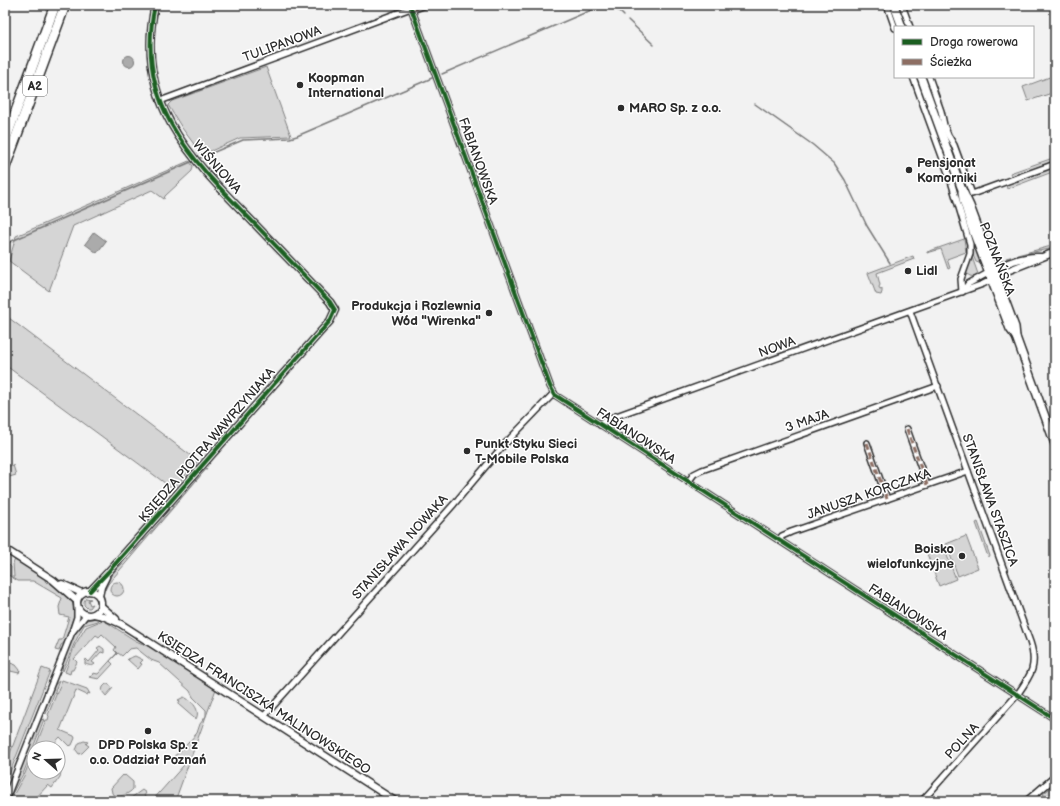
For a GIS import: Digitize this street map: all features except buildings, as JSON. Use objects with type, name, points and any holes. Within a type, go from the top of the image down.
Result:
[{"type":"highway","name":"A2","points":[[5,141],[55,5]]},
{"type":"highway","name":"A2","points":[[5,167],[65,5]]},
{"type":"main road","points":[[894,5],[902,26]]},
{"type":"main road","name":"POZNAŃSKA","points":[[921,78],[961,187],[968,201],[1010,329],[1016,337],[1055,444]]},
{"type":"street","name":"WIŚNIOWA","points":[[155,5],[150,53],[152,74],[160,100],[182,142],[198,164],[330,302],[335,310]]},
{"type":"street","name":"TULIPANOWA","points":[[160,100],[411,8],[426,5]]},
{"type":"street","points":[[887,5],[894,26]]},
{"type":"street","points":[[902,5],[910,26]]},
{"type":"street","name":"FABIANOWSKA","points":[[411,8],[523,314],[554,393],[600,425],[1055,719]]},
{"type":"street","points":[[913,78],[951,181],[970,244],[970,254],[961,279],[962,292]]},
{"type":"street","points":[[929,78],[948,137],[954,145],[972,194],[1055,164]]},
{"type":"street","points":[[992,274],[1022,259],[1042,257],[1055,252]]},
{"type":"street","name":"NOWA","points":[[600,425],[605,420],[983,284],[992,274]]},
{"type":"street","name":"KSIĘDZA PIOTRA WAWRZYNIAKA","points":[[90,591],[330,321],[335,310]]},
{"type":"street","name":"STANISŁAWA STASZICA","points":[[910,311],[1033,652],[1034,665],[1031,674],[1017,695]]},
{"type":"street","name":"3 MAJA","points":[[688,482],[694,474],[702,470],[938,386]]},
{"type":"street","name":"STANISŁAWA NOWAKA","points":[[264,716],[454,504],[513,435],[554,393]]},
{"type":"street","points":[[907,429],[927,485]]},
{"type":"street","points":[[867,444],[887,499]]},
{"type":"street","name":"JANUSZA KORCZAKA","points":[[779,540],[782,536],[791,532],[968,470]]},
{"type":"street","points":[[5,549],[53,580],[82,593],[90,591],[94,592],[99,596],[101,606],[94,614],[86,615],[81,612],[77,604],[53,580]]},
{"type":"street","name":"KSIĘDZA PIOTRA WAWRZYNIAKA","points":[[99,596],[101,587],[108,572]]},
{"type":"street","points":[[5,801],[72,632],[77,617],[77,604],[82,593]]},
{"type":"street","name":"KSIĘDZA FRANCISZKA MALINOWSKIEGO","points":[[101,606],[121,624]]},
{"type":"street","name":"KSIĘDZA FRANCISZKA MALINOWSKIEGO","points":[[94,614],[104,616],[121,624],[395,801]]},
{"type":"street","points":[[72,632],[86,615]]},
{"type":"street","name":"POLNA","points":[[922,801],[1017,695]]},
{"type":"street","points":[[1027,801],[1055,777]]},
{"type":"shaded area","points":[[129,55],[133,57],[135,61],[133,65],[129,67],[125,65],[123,61],[125,57]]},
{"type":"shaded area","points":[[266,67],[291,136],[240,138],[202,155],[182,128],[168,105],[172,101]]},
{"type":"shaded area","points":[[1055,75],[1055,92],[1028,101],[1023,87]]},
{"type":"shaded area","points":[[1053,158],[1054,161],[1013,176],[1010,173]]},
{"type":"shaded area","points":[[189,161],[193,166],[192,171],[165,196],[164,199],[152,190],[73,226],[49,291],[9,261],[16,236]]},
{"type":"shaded area","points":[[1055,167],[1055,171],[1007,189],[1006,184]]},
{"type":"shaded area","points":[[94,232],[106,241],[97,253],[85,244]]},
{"type":"shaded area","points":[[964,239],[966,252],[947,259],[950,268],[948,269],[941,249],[927,253],[927,252]]},
{"type":"shaded area","points":[[972,242],[974,242],[981,261],[979,263],[976,262],[973,255]]},
{"type":"shaded area","points":[[1055,245],[1055,248],[1028,253],[1007,260],[1006,258]]},
{"type":"shaded area","points":[[913,256],[914,259],[877,273],[880,285],[879,287],[880,290],[882,289],[882,292],[881,295],[876,294],[868,273]]},
{"type":"shaded area","points":[[972,257],[978,274],[976,277],[970,276],[966,271]]},
{"type":"shaded area","points":[[5,315],[198,461],[173,489],[5,365]]},
{"type":"shaded area","points":[[13,465],[16,475],[6,478],[5,467]]},
{"type":"shaded area","points":[[207,468],[108,584],[105,590],[108,580],[114,572],[130,556]]},
{"type":"shaded area","points":[[978,522],[990,556],[988,557],[976,523]]},
{"type":"shaded area","name":"Boisko wielofunkcyjne","points":[[966,536],[978,568],[958,576],[946,544]]},
{"type":"shaded area","points":[[943,545],[956,579],[939,586],[926,551]]},
{"type":"shaded area","points":[[15,560],[46,578],[45,581],[47,583],[49,580],[72,599],[74,616],[64,643],[61,645],[59,651],[55,650],[59,640],[62,640],[69,617],[60,615],[59,607],[62,598],[33,581],[18,581],[12,577],[14,577],[13,563]]},
{"type":"shaded area","points":[[9,565],[11,567],[11,577],[5,573],[5,566]]},
{"type":"shaded area","points":[[117,582],[122,584],[124,589],[122,594],[117,596],[112,594],[110,589],[112,584]]},
{"type":"shaded area","points":[[86,598],[91,599],[88,600],[90,605],[93,604],[90,608],[87,608],[84,605]]},
{"type":"shaded area","points":[[96,617],[100,618],[98,621],[84,625],[74,644],[63,671],[63,660],[77,630],[85,621]]},
{"type":"shaded area","points":[[103,620],[136,641],[150,647],[216,689],[175,801],[152,801],[184,765],[174,756],[180,752],[197,733],[200,724],[206,716],[206,710],[193,697],[190,691],[159,663],[151,660],[136,648],[129,649],[122,656],[118,653],[110,661],[113,664],[99,679],[89,677],[92,676],[93,673],[98,674],[117,653],[114,650],[116,647],[102,634],[99,637],[96,635],[74,659],[77,662],[70,674],[65,672],[75,645],[86,627]]},
{"type":"shaded area","points":[[100,646],[104,649],[104,653],[101,652],[92,662],[95,664],[92,666],[85,664],[86,659],[89,662],[99,650],[97,648]]},
{"type":"shaded area","points":[[135,656],[143,660],[138,669],[127,659]]},
{"type":"shaded area","points":[[5,661],[16,665],[20,670],[19,673],[6,670],[7,666],[5,665]]},
{"type":"shaded area","points":[[42,668],[50,671],[5,785],[5,764]]},
{"type":"shaded area","points":[[62,680],[87,689],[90,694],[88,693],[87,695],[76,690],[60,730],[74,736],[75,738],[72,745],[69,746],[66,743],[66,740],[63,740],[60,737],[57,740],[38,740],[46,720],[48,720],[48,715]]},
{"type":"shaded area","points":[[59,681],[46,714],[44,711],[53,686]]},
{"type":"shaded area","points":[[106,684],[113,688],[106,696],[102,691]]},
{"type":"shaded area","points":[[184,697],[197,709],[196,719],[178,704],[180,701],[178,700]]},
{"type":"shaded area","points":[[44,719],[36,740],[32,740],[39,723]]},
{"type":"shaded area","points":[[84,741],[88,742],[86,744],[89,746],[79,754],[76,750],[79,743]]},
{"type":"shaded area","points":[[26,756],[26,766],[23,774],[8,801]]},
{"type":"shaded area","points":[[26,771],[26,780],[58,780],[52,788],[48,785],[33,801],[10,801]]},
{"type":"shaded area","points":[[123,775],[133,782],[133,789],[125,795],[114,796],[111,788]]},
{"type":"shaded area","points":[[1055,784],[1055,801],[1051,801],[1043,794]]},
{"type":"shaded area","points":[[142,790],[146,793],[144,796],[150,801],[120,801],[131,798]]},
{"type":"waterway","points":[[442,74],[603,5]]},
{"type":"waterway","points":[[613,5],[624,16]]},
{"type":"waterway","points":[[628,20],[654,45]]},
{"type":"waterway","points":[[200,158],[243,140],[290,138],[297,136],[432,78]]},
{"type":"waterway","points":[[755,104],[813,145],[834,163],[845,180],[867,226],[890,263]]},
{"type":"waterway","points":[[5,244],[191,162]]},
{"type":"marked path","points":[[412,10],[426,5]]},
{"type":"marked path","points":[[907,429],[927,485]]},
{"type":"marked path","points":[[867,443],[887,499]]},
{"type":"cycle path","points":[[90,591],[330,321],[335,310],[330,302],[227,196],[187,149],[171,124],[159,98],[152,70],[151,39],[155,5]]},
{"type":"cycle path","points":[[410,5],[550,386],[555,395],[1055,719]]},
{"type":"place","name":"Koopman International","points":[[300,85]]},
{"type":"place","name":"MARO Sp. z o.o.","points":[[621,108]]},
{"type":"place","name":"Pensjonat Komorniki","points":[[909,170]]},
{"type":"place","name":"Lidl","points":[[908,271]]},
{"type":"place","name":"Produkcja i Rozlewnia Wód \"Wirenka\"","points":[[489,313]]},
{"type":"place","name":"Punkt Styku Sieci T-Mobile Polska","points":[[467,451]]},
{"type":"place","name":"Boisko wielofunkcyjne","points":[[962,556]]},
{"type":"place","name":"DPD Polska Sp. z o.o. Oddział Poznań","points":[[148,731]]}]
